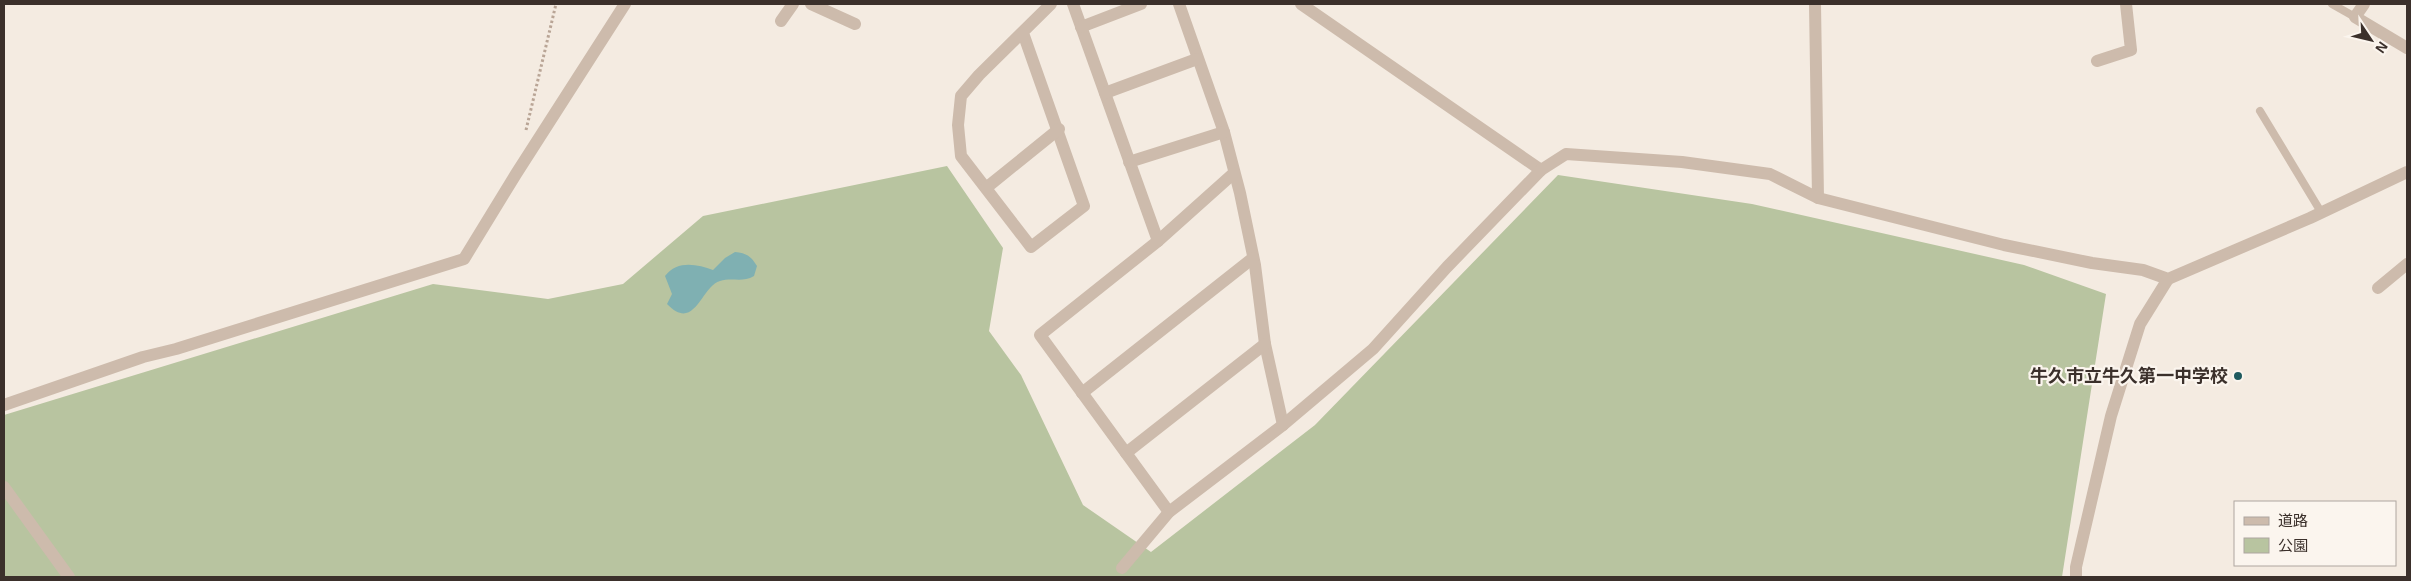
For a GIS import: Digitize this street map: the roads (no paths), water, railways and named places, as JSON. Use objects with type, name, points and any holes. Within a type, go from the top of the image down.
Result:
[{"type":"street","points":[[4,405],[143,357],[176,349],[464,259],[625,4]]},
{"type":"street","points":[[782,21],[793,4]]},
{"type":"street","points":[[811,4],[855,24]]},
{"type":"street","points":[[1023,33],[1059,129],[1084,206],[1031,247],[961,156],[958,125],[961,96],[979,75],[1051,4]]},
{"type":"street","points":[[1073,4],[1158,241]]},
{"type":"street","points":[[1081,28],[1141,4]]},
{"type":"street","points":[[1179,4],[1224,132],[1253,258],[1265,344],[1283,426]]},
{"type":"street","points":[[1301,4],[1541,170]]},
{"type":"street","points":[[1815,4],[1818,198]]},
{"type":"street","points":[[2097,61],[2131,50],[2126,4]]},
{"type":"street","points":[[2364,4],[2355,17],[2407,48]]},
{"type":"street","points":[[1105,93],[1197,59]]},
{"type":"street","points":[[986,188],[1059,129]]},
{"type":"street","points":[[1129,162],[1224,132]]},
{"type":"street","points":[[1122,568],[1169,512],[1283,426],[1373,349],[1447,267],[1541,170],[1566,154],[1682,162],[1770,174],[1818,198],[2004,246],[2092,263],[2144,270],[2168,279]]},
{"type":"street","points":[[2076,577],[2076,567],[2111,416],[2140,324],[2168,279],[2407,172]]},
{"type":"street","points":[[1169,512],[1040,335],[1158,241],[1234,173]]},
{"type":"street","points":[[1082,392],[1253,258]]},
{"type":"street","points":[[2378,288],[2405,270]]},
{"type":"street","points":[[1126,452],[1265,344]]},
{"type":"street","points":[[4,487],[69,577]]},
{"type":"lane","points":[[2332,4],[2355,17]]},
{"type":"lane","points":[[2260,111],[2321,212]]},
{"type":"water","points":[[735,252],[745,254],[753,260],[757,266],[754,276],[745,279],[720,281],[713,285],[691,311],[677,312],[667,304],[672,294],[665,276],[675,267],[694,265],[713,270],[725,258]]},
{"type":"place","name":"牛久市立牛久第一中学校","points":[[2238,376]]}]
